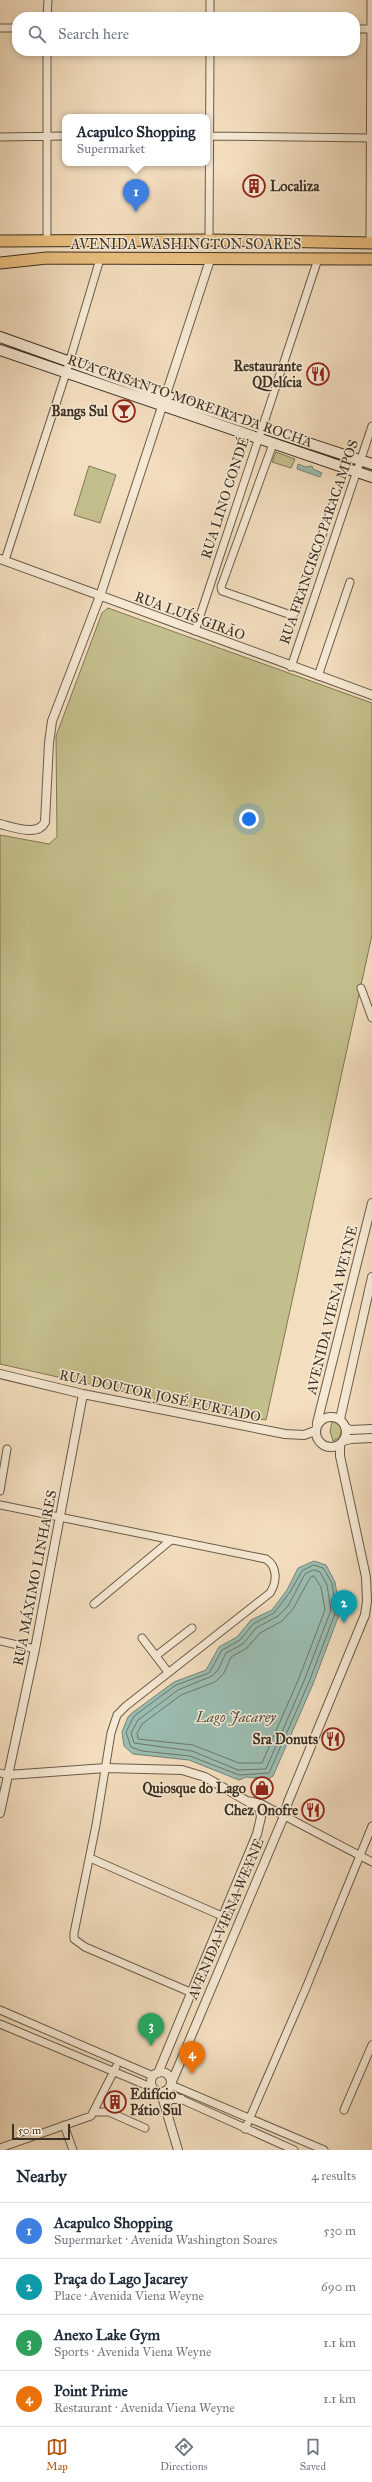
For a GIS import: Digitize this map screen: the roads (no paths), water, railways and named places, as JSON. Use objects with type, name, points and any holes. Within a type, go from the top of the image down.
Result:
[{"type":"highway","name":"AVENIDA WASHINGTON SOARES","points":[[0,241],[47,242],[209,240],[371,243]]},
{"type":"highway","name":"AVENIDA WASHINGTON SOARES","points":[[0,263],[47,258],[100,259],[211,257],[372,260]]},
{"type":"main road","name":"RUA CRISANTO MOREIRA DA ROCHA","points":[[0,337],[164,396],[372,464]]},
{"type":"main road","name":"RUA CRISANTO MOREIRA DA ROCHA","points":[[0,350],[372,477]]},
{"type":"street","points":[[47,12],[48,0]]},
{"type":"street","points":[[210,0],[210,12]]},
{"type":"street","points":[[371,0],[371,243]]},
{"type":"street","points":[[0,28],[12,28]]},
{"type":"street","points":[[360,29],[371,29]]},
{"type":"street","points":[[47,242],[48,56]]},
{"type":"street","points":[[209,114],[210,56]]},
{"type":"street","points":[[0,137],[62,136]]},
{"type":"street","points":[[210,136],[371,138]]},
{"type":"street","points":[[209,166],[209,240]]},
{"type":"street","points":[[0,824],[36,830],[44,825],[46,818],[49,743],[52,721],[100,596],[164,396],[211,257]]},
{"type":"street","points":[[2,560],[70,363],[100,259]]},
{"type":"street","name":"RUA LINO CONDÉ","points":[[195,631],[318,259]]},
{"type":"street","name":"RUA FRANCISCO PARACAMPOS","points":[[291,667],[355,471],[372,426]]},
{"type":"street","points":[[273,444],[221,587],[222,591],[291,615],[294,614],[335,499]]},
{"type":"street","name":"RUA LUÍS GIRÃO","points":[[2,560],[291,667],[372,695]]},
{"type":"street","points":[[318,676],[350,582]]},
{"type":"street","points":[[360,988],[372,1018]]},
{"type":"street","name":"AVENIDA VIENA WEYNE","points":[[316,1427],[372,1203]]},
{"type":"street","points":[[340,1419],[372,1277]]},
{"type":"street","name":"RUA DOUTOR JOSÉ FURTADO","points":[[0,1374],[83,1394],[285,1434],[304,1435],[316,1427]]},
{"type":"street","name":"RUA MÁXIMO LINHARES","points":[[0,1813],[4,1774],[35,1649],[61,1518],[83,1394]]},
{"type":"street","points":[[341,1443],[346,1436],[345,1427],[340,1419],[328,1416],[316,1427],[317,1439],[323,1445],[331,1447],[341,1443],[351,1438],[372,1438]]},
{"type":"street","points":[[345,1427],[350,1430],[372,1429]]},
{"type":"street","name":"AVENIDA VIENA WEYNE","points":[[167,2088],[284,1816],[288,1802],[362,1623],[367,1607],[366,1577],[340,1456],[341,1443]]},
{"type":"street","points":[[0,1491],[8,1448]]},
{"type":"street","points":[[0,1504],[61,1518],[266,1559],[275,1571],[273,1589],[264,1599],[168,1672],[117,1715],[111,1733],[90,1858],[74,1939],[85,1947],[190,1992]]},
{"type":"street","points":[[94,1604],[171,1540]]},
{"type":"street","points":[[156,1655],[192,1628]]},
{"type":"street","points":[[142,1638],[168,1672]]},
{"type":"street","points":[[0,1641],[35,1649]]},
{"type":"street","points":[[4,1774],[106,1768],[182,1770],[205,1777],[249,1801],[260,1803],[372,1862]]},
{"type":"street","name":"AVENIDA VIENA WEYNE","points":[[155,2074],[257,1834],[262,1817],[259,1808],[249,1801]]},
{"type":"street","points":[[245,2128],[306,1988],[372,1826]]},
{"type":"street","points":[[90,1858],[222,1916]]},
{"type":"street","points":[[0,2010],[118,2062],[155,2074],[167,2074],[165,2108],[178,2150]]},
{"type":"street","points":[[0,2024],[153,2088],[167,2088],[324,2150]]},
{"type":"street","points":[[70,2053],[75,2042]]},
{"type":"street","points":[[344,2110],[372,2045]]},
{"type":"street","points":[[0,2148],[91,2116],[95,2112],[118,2062]]},
{"type":"street","points":[[153,2088],[151,2083],[155,2074]]},
{"type":"street","points":[[167,2088],[181,2099],[294,2150]]},
{"type":"street","points":[[165,2108],[170,2099],[181,2099]]},
{"type":"street","points":[[95,2112],[109,2112],[145,2128]]},
{"type":"street","points":[[64,2125],[73,2150]]},
{"type":"water","points":[[298,464],[306,467],[312,466],[313,469],[322,473],[320,477],[297,469]]},
{"type":"water","name":"Lago Jacarey","points":[[314,1561],[326,1565],[335,1582],[340,1612],[313,1684],[273,1776],[268,1779],[246,1777],[239,1780],[189,1760],[133,1754],[124,1746],[122,1732],[128,1717],[132,1713],[174,1682],[206,1670],[219,1647],[237,1637],[251,1620],[272,1610],[287,1590],[298,1568]]},
{"type":"place","name":"Localiza","points":[[254,186]]},
{"type":"place","name":"Acapulco Shopping","points":[[136,212]]},
{"type":"place","name":"Restaurante QDelícia","points":[[318,374]]},
{"type":"place","name":"Bangs Sul","points":[[124,411]]},
{"type":"place","name":"Praça do Lago Jacarey","points":[[344,1623]]},
{"type":"place","name":"Sra Donuts","points":[[333,1739]]},
{"type":"place","name":"Quiosque do Lago","points":[[262,1788]]},
{"type":"place","name":"Chez Onofre","points":[[313,1810]]},
{"type":"place","name":"Anexo Lake Gym","points":[[151,2046]]},
{"type":"place","name":"Point Prime","points":[[192,2074]]},
{"type":"place","name":"Edifício Pátio Sul","points":[[115,2102]]}]
